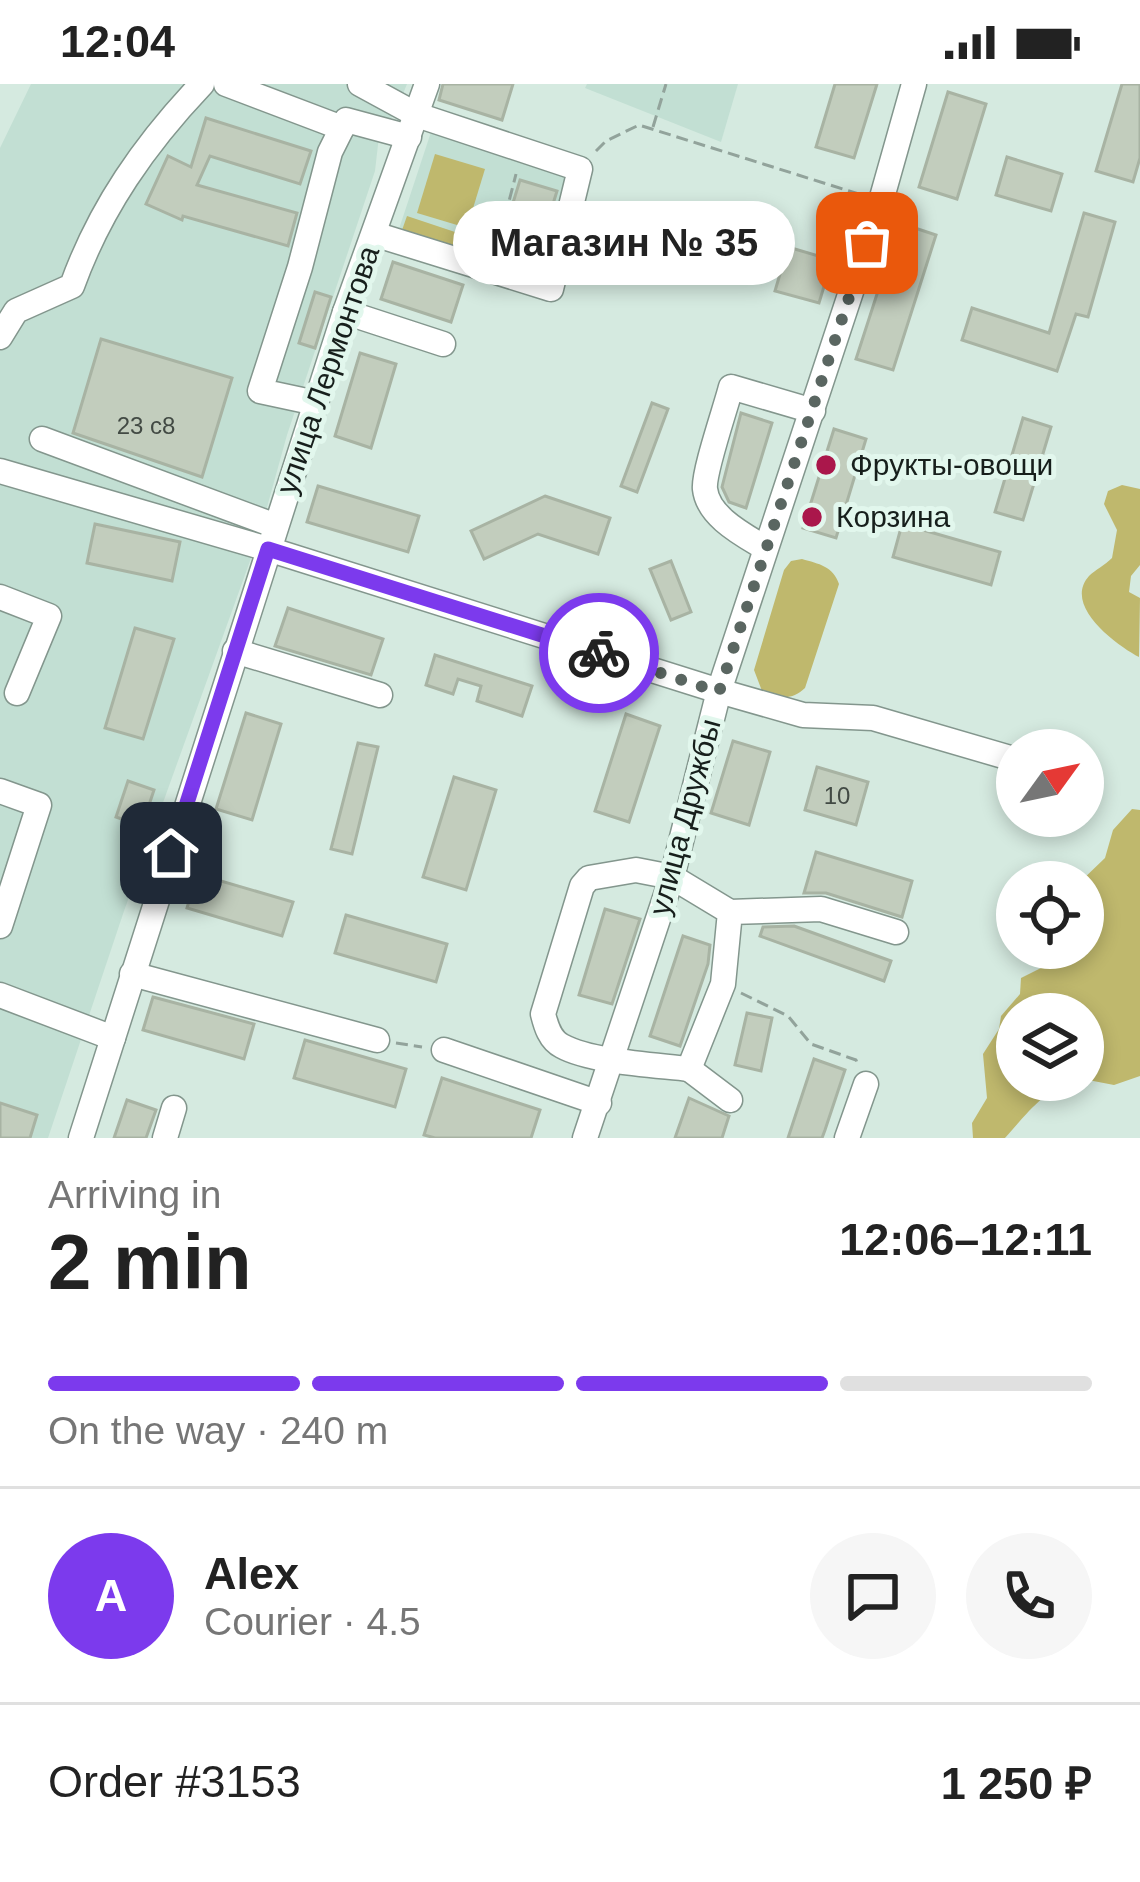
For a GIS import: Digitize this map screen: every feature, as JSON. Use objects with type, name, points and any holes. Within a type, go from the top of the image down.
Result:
[{"type":"street","points":[[0,337],[16,310],[71,286],[91,233],[153,136],[202,84]]},
{"type":"street","points":[[226,84],[342,128]]},
{"type":"street","points":[[360,84],[413,126]]},
{"type":"street","name":"улица Лермонтова","points":[[81,1138],[345,312],[427,84]]},
{"type":"street","name":"улица Дружбы","points":[[585,1138],[672,877],[719,692],[881,201],[914,84]]},
{"type":"street","points":[[316,403],[260,391],[330,152],[346,120],[413,126],[522,149],[580,169],[551,289],[374,234]]},
{"type":"street","points":[[345,312],[443,344]]},
{"type":"street","points":[[765,548],[715,510],[704,488],[731,387],[813,411]]},
{"type":"street","points":[[42,440],[272,537],[719,692],[803,715],[873,718],[996,754]]},
{"type":"street","points":[[0,471],[272,537]]},
{"type":"street","points":[[0,597],[50,616],[17,693]]},
{"type":"street","points":[[235,651],[380,695]]},
{"type":"street","points":[[0,791],[39,806],[0,926]]},
{"type":"street","points":[[730,1100],[689,1069],[614,1060],[561,1046],[546,1030],[543,1014],[582,886],[590,878],[636,870],[672,877],[730,912],[821,909],[896,932]]},
{"type":"street","points":[[689,1069],[724,984],[730,912]]},
{"type":"street","points":[[132,974],[376,1040]]},
{"type":"street","points":[[0,995],[112,1037]]},
{"type":"street","points":[[444,1051],[599,1103]]},
{"type":"street","points":[[847,1138],[866,1084]]},
{"type":"street","points":[[165,1138],[174,1108]]},
{"type":"path","points":[[652,129],[666,84]]},
{"type":"path","points":[[580,169],[606,141],[639,125],[881,201]]},
{"type":"path","points":[[490,272],[522,149]]},
{"type":"path","points":[[724,984],[788,1016],[812,1044],[856,1060],[866,1084]]},
{"type":"path","points":[[376,1040],[444,1051]]},
{"type":"shaded area","points":[[31,84],[407,84],[379,136],[375,171],[287,435],[259,536],[48,1138],[0,1138],[0,148]]},
{"type":"shaded area","points":[[587,84],[738,84],[721,142],[585,88]]},
{"type":"shaded area","points":[[432,129],[569,173],[533,278],[397,235]]},
{"type":"shaded area","points":[[435,154],[485,169],[467,228],[417,213]]},
{"type":"shaded area","points":[[491,209],[501,212],[489,260],[401,233],[407,216],[479,240]]},
{"type":"shaded area","points":[[1122,485],[1140,489],[1140,565],[1131,576],[1129,592],[1140,598],[1139,657],[1096,624],[1082,600],[1089,576],[1112,558],[1117,530],[1104,504],[1108,491]]},
{"type":"shaded area","points":[[802,559],[829,569],[839,584],[805,688],[789,697],[779,696],[762,691],[754,670],[784,570],[791,561]]},
{"type":"shaded area","points":[[1132,809],[1140,810],[1140,1076],[1114,1085],[1104,1083],[1104,993],[1020,993],[1021,978],[1039,969],[1104,969],[1102,861],[1113,830]]},
{"type":"shaded area","points":[[996,1034],[996,1101],[1040,1101],[1005,1138],[973,1138],[972,1123],[987,1098],[983,1054]]},
{"type":"building","points":[[443,84],[513,84],[502,120],[439,100]]},
{"type":"building","points":[[835,84],[877,84],[854,158],[816,147]]},
{"type":"building","points":[[1122,84],[1140,84],[1140,158],[1133,182],[1096,171]]},
{"type":"building","points":[[948,92],[986,104],[957,199],[919,187]]},
{"type":"building","points":[[206,118],[311,151],[300,184],[210,156],[197,185],[297,213],[288,246],[183,216],[182,220],[146,204],[168,156],[191,167]]},
{"type":"building","points":[[1007,157],[1062,174],[1051,211],[996,195]]},
{"type":"building","points":[[520,180],[557,191],[534,266],[497,255]]},
{"type":"building","points":[[1084,213],[1115,222],[1088,317],[1076,314],[1057,371],[962,340],[972,308],[1049,333]]},
{"type":"building","points":[[900,223],[936,235],[893,370],[856,359]]},
{"type":"building","points":[[788,247],[832,260],[819,303],[775,291]]},
{"type":"building","points":[[393,262],[463,285],[451,322],[381,299]]},
{"type":"building","points":[[315,292],[331,297],[315,348],[299,343]]},
{"type":"building","points":[[101,339],[232,378],[202,477],[73,433]]},
{"type":"building","points":[[360,353],[396,364],[371,448],[335,436]]},
{"type":"building","points":[[652,403],[668,409],[637,492],[621,486]]},
{"type":"building","points":[[741,413],[772,423],[746,508],[729,502],[722,487]]},
{"type":"building","points":[[1023,418],[1051,427],[1023,520],[995,512]]},
{"type":"building","points":[[834,429],[866,439],[836,538],[803,528]]},
{"type":"building","points":[[318,486],[419,516],[408,552],[307,522]]},
{"type":"building","points":[[545,496],[610,518],[598,554],[538,534],[484,559],[471,531]]},
{"type":"building","points":[[95,524],[180,542],[172,581],[87,563]]},
{"type":"building","points":[[902,524],[1000,552],[991,585],[893,557]]},
{"type":"building","points":[[671,561],[691,612],[671,620],[650,569]]},
{"type":"building","points":[[288,608],[383,639],[371,675],[275,646]]},
{"type":"building","points":[[135,628],[174,639],[143,739],[105,728]]},
{"type":"building","points":[[435,655],[532,686],[522,716],[477,701],[481,686],[458,679],[453,694],[426,685]]},
{"type":"building","points":[[246,713],[281,724],[252,820],[216,809]]},
{"type":"building","points":[[626,714],[660,726],[629,822],[595,811]]},
{"type":"building","points":[[733,741],[770,752],[749,825],[711,813]]},
{"type":"building","points":[[358,743],[378,747],[352,854],[331,849]]},
{"type":"building","points":[[817,767],[868,782],[856,825],[805,810]]},
{"type":"building","points":[[454,777],[496,790],[466,890],[423,877]]},
{"type":"building","points":[[128,781],[154,790],[142,826],[116,817]]},
{"type":"building","points":[[816,852],[912,881],[902,917],[826,893],[804,893]]},
{"type":"building","points":[[197,874],[293,902],[282,936],[187,908]]},
{"type":"building","points":[[605,909],[640,919],[612,1004],[579,995]]},
{"type":"building","points":[[346,915],[447,944],[436,982],[335,953]]},
{"type":"building","points":[[794,926],[891,961],[884,981],[760,936],[763,927]]},
{"type":"building","points":[[683,936],[710,945],[680,1046],[650,1036]]},
{"type":"building","points":[[153,997],[254,1024],[244,1059],[143,1030]]},
{"type":"building","points":[[747,1013],[772,1018],[761,1071],[735,1065]]},
{"type":"building","points":[[305,1040],[406,1069],[395,1107],[294,1078]]},
{"type":"building","points":[[814,1059],[845,1070],[822,1138],[788,1138]]},
{"type":"building","points":[[442,1078],[540,1110],[531,1138],[424,1135]]},
{"type":"building","points":[[689,1098],[729,1116],[722,1138],[675,1138]]},
{"type":"building","points":[[127,1100],[156,1110],[146,1138],[114,1138]]},
{"type":"building","points":[[0,1103],[37,1115],[30,1138],[0,1138]]},
{"type":"way so far","points":[[599,653],[719,692],[867,243]]},
{"type":"place","name":"Магазин № 35","points":[[867,243]]},
{"type":"place","name":"Фрукты-овощи","points":[[826,465]]},
{"type":"place","name":"Корзина","points":[[812,517]]},
{"type":"route","points":[[171,853],[268,549],[599,653]]}]
